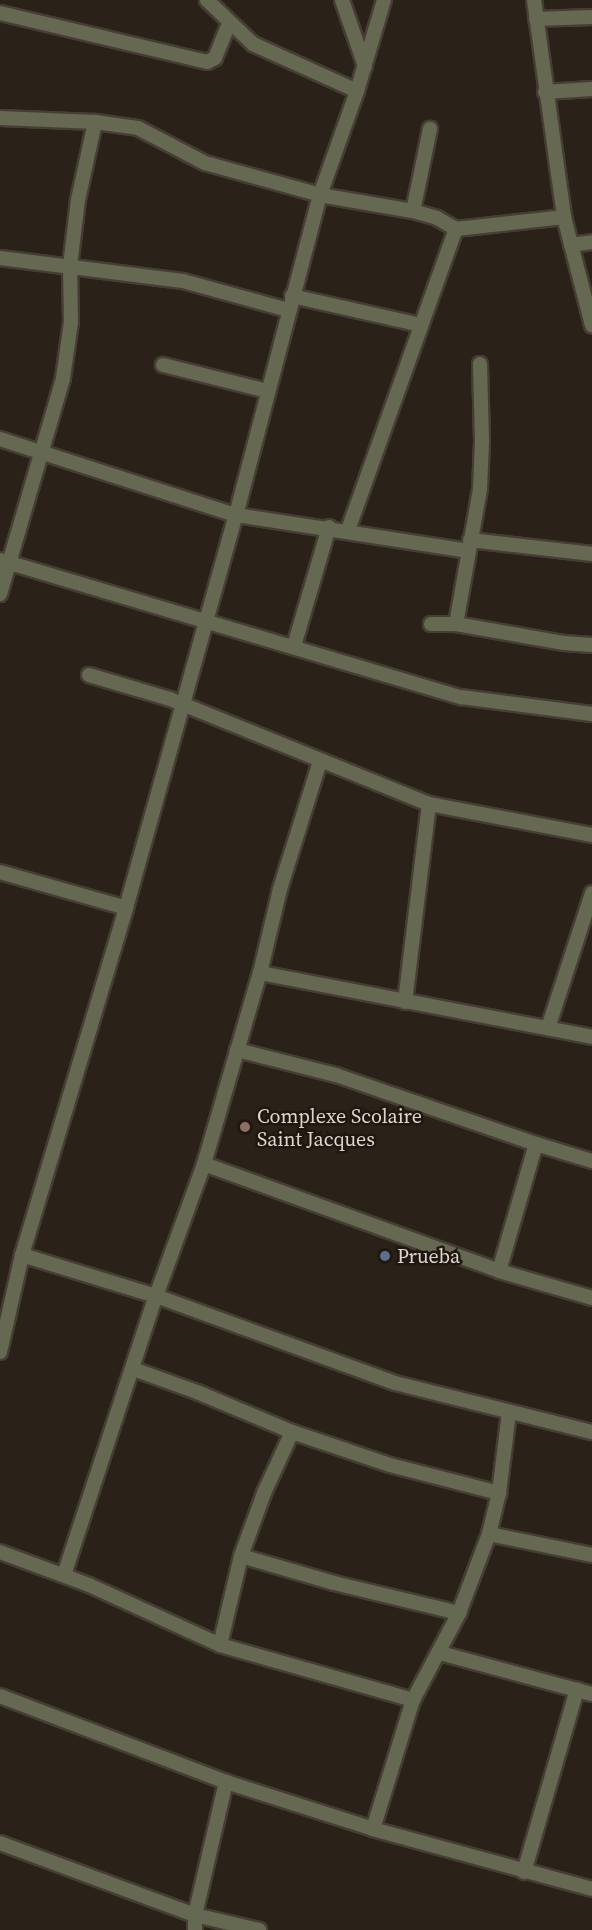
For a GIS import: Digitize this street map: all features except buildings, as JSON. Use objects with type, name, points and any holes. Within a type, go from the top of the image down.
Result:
[{"type":"street","points":[[207,0],[253,44],[357,91]]},
{"type":"street","points":[[342,0],[365,66]]},
{"type":"street","points":[[0,1352],[22,1255],[126,909],[236,515],[320,195],[357,91],[384,0]]},
{"type":"street","points":[[534,0],[564,217],[592,325]]},
{"type":"street","points":[[0,13],[207,62],[215,58],[229,23]]},
{"type":"street","points":[[536,19],[592,17]]},
{"type":"street","points":[[545,92],[592,89]]},
{"type":"street","points":[[0,118],[95,122],[138,128],[206,163],[320,195],[413,211],[437,218],[456,229],[564,217]]},
{"type":"street","points":[[0,594],[4,561],[42,451],[68,353],[71,322],[70,266],[78,200],[95,122]]},
{"type":"street","points":[[413,211],[430,129]]},
{"type":"street","points":[[348,530],[456,229]]},
{"type":"street","points":[[571,245],[592,242]]},
{"type":"street","points":[[0,258],[183,281],[290,303],[421,325]]},
{"type":"street","points":[[456,624],[481,467],[480,364]]},
{"type":"street","points":[[162,365],[267,391]]},
{"type":"street","points":[[0,438],[236,515],[469,545],[592,554]]},
{"type":"street","points":[[294,646],[329,527]]},
{"type":"street","points":[[4,561],[206,619],[461,697],[592,714]]},
{"type":"street","points":[[431,624],[456,624],[553,641],[592,645]]},
{"type":"street","points":[[89,675],[183,704],[429,804],[592,835]]},
{"type":"street","points":[[64,1575],[156,1296],[204,1164],[260,973],[280,889],[320,761]]},
{"type":"street","points":[[405,1002],[429,804]]},
{"type":"street","points":[[0,872],[126,909]]},
{"type":"street","points":[[548,1028],[591,897]]},
{"type":"street","points":[[260,973],[592,1037]]},
{"type":"street","points":[[237,1050],[336,1075],[592,1161]]},
{"type":"street","points":[[500,1271],[519,1212],[536,1144]]},
{"type":"street","points":[[204,1164],[500,1271],[592,1298]]},
{"type":"street","points":[[22,1255],[156,1296],[346,1367],[508,1413],[592,1432]]},
{"type":"street","points":[[133,1369],[198,1392],[292,1432],[390,1465],[499,1492]]},
{"type":"street","points":[[374,1830],[413,1700],[440,1653],[459,1613],[489,1534],[499,1492],[508,1413]]},
{"type":"street","points":[[220,1645],[241,1556],[264,1493],[292,1432]]},
{"type":"street","points":[[489,1534],[592,1555]]},
{"type":"street","points":[[0,1552],[64,1575],[220,1645],[413,1700]]},
{"type":"street","points":[[241,1556],[334,1583],[459,1613]]},
{"type":"street","points":[[440,1653],[592,1694]]},
{"type":"street","points":[[524,1872],[577,1689]]},
{"type":"street","points":[[0,1696],[226,1782],[374,1830],[592,1889]]},
{"type":"street","points":[[195,1930],[195,1915],[226,1782]]},
{"type":"street","points":[[0,1843],[195,1915],[259,1930]]},
{"type":"place","name":"Complexe Scolaire Saint Jacques","points":[[245,1127]]},
{"type":"place","name":"Prueba","points":[[385,1256]]}]
